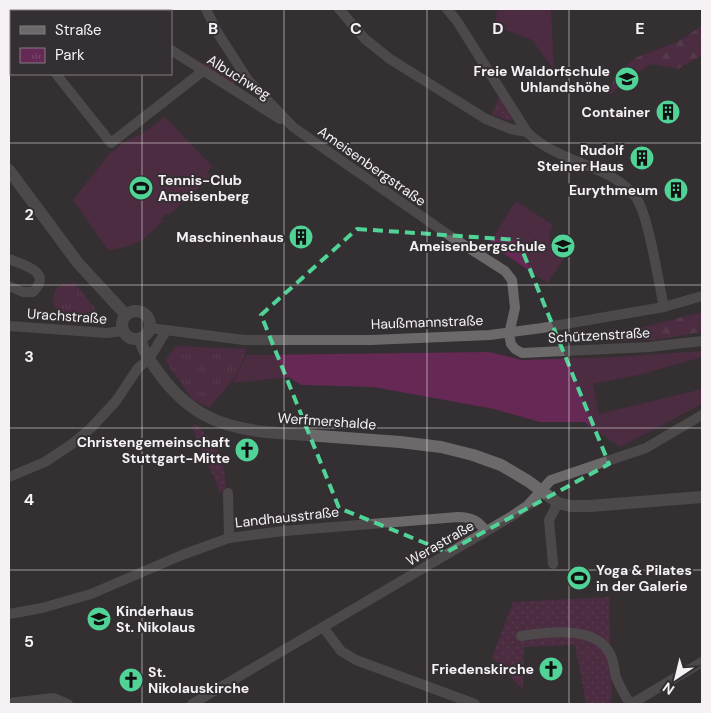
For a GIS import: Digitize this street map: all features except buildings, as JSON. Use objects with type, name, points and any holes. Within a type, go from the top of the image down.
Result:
[{"type":"street","name":"Ameisenbergstraße","points":[[206,9],[217,32],[248,80],[293,127],[430,222],[505,271],[512,280],[515,308],[509,334]]},
{"type":"street","points":[[339,9],[364,39],[390,59],[486,119],[511,129],[528,132]]},
{"type":"street","points":[[447,9],[457,21],[528,132],[537,142],[552,151],[613,176],[635,197],[644,216],[664,307]]},
{"type":"street","name":"Albuchweg","points":[[172,51],[293,127]]},
{"type":"street","points":[[57,75],[111,143],[202,71]]},
{"type":"street","points":[[9,170],[78,263],[126,315]]},
{"type":"street","points":[[9,259],[33,268],[39,276],[40,282],[33,292],[23,292],[9,286]]},
{"type":"street","name":"Haußmannstraße","points":[[150,328],[244,340],[371,340],[509,334],[664,307],[702,296]]},
{"type":"street","points":[[135,311],[145,314],[150,323],[150,328],[147,335],[140,340],[129,338],[122,330],[121,325],[126,315],[135,311]]},
{"type":"street","name":"Urachstraße","points":[[9,326],[107,333],[122,330]]},
{"type":"street","points":[[9,477],[45,462],[81,437],[116,401],[138,368],[149,359],[166,331]]},
{"type":"street","name":"Schützenstraße","points":[[509,334],[511,344],[522,353],[649,347],[702,341]]},
{"type":"street","name":"Werfmershalde","points":[[140,340],[149,359],[164,379],[186,402],[199,412],[228,426],[266,432],[441,446],[474,455],[501,466],[518,474],[541,490]]},
{"type":"street","name":"Werastraße","points":[[192,704],[528,505],[551,480],[646,448],[702,415]]},
{"type":"street","points":[[541,490],[558,504],[590,506],[702,497]]},
{"type":"street","points":[[228,493],[230,538]]},
{"type":"street","points":[[553,564],[549,520],[558,504]]},
{"type":"street","name":"Landhausstraße","points":[[9,614],[59,604],[92,594],[182,555],[230,538],[284,531],[458,516],[466,516],[479,522],[486,531]]},
{"type":"street","points":[[323,627],[341,651],[356,660],[475,704]]},
{"type":"street","points":[[521,636],[549,631],[577,634],[591,638],[604,646],[610,653],[618,682],[631,704],[702,662]]},
{"type":"street","points":[[9,703],[54,698],[68,704]]},
{"type":"highlighted area","points":[[357,229],[518,240],[609,464],[447,552],[339,508],[261,315]]},
{"type":"green space","points":[[497,9],[551,9],[554,70],[532,40],[495,26]]},
{"type":"green space","points":[[702,26],[702,55],[678,69],[651,64],[620,85],[612,94],[608,94],[616,74],[637,57],[677,42]]},
{"type":"green space","points":[[214,53],[235,83],[235,85],[201,66]]},
{"type":"green space","points":[[499,97],[512,118],[510,121],[492,115]]},
{"type":"green space","name":"Tennis-Club Ameisenberg","points":[[165,117],[213,167],[207,172],[212,176],[169,215],[167,213],[161,219],[163,221],[139,242],[126,247],[108,250],[73,200],[110,153],[127,140],[140,135]]},
{"type":"green space","points":[[516,201],[553,225],[550,235],[551,244],[555,252],[564,258],[548,283],[489,244]]},
{"type":"green space","points":[[74,282],[96,310],[92,319],[61,315],[62,310],[56,309],[52,303],[56,289],[64,283],[69,285]]},
{"type":"green space","points":[[702,312],[702,332],[656,340],[549,342],[640,328]]},
{"type":"green space","points":[[176,346],[247,349],[236,376],[209,408],[192,399],[165,361]]},
{"type":"green space","points":[[702,351],[702,357],[643,374],[593,384],[599,414],[702,389],[702,404],[620,447],[584,422],[540,422],[494,409],[373,387],[301,385],[289,377],[233,383],[246,355],[489,352],[522,360],[615,357]]},
{"type":"green space","points":[[195,424],[215,446],[219,454],[224,470],[226,490],[220,492],[192,427]]},
{"type":"green space","points":[[609,597],[612,701],[608,704],[586,704],[575,645],[524,647],[523,690],[492,657],[513,602]]},
{"type":"place","name":"Freie Waldorfschule Uhlandshöhe","points":[[627,79]]},
{"type":"place","name":"Container","points":[[668,112]]},
{"type":"place","name":"Rudolf Steiner Haus","points":[[642,158]]},
{"type":"place","name":"Tennis-Club Ameisenberg","points":[[141,188]]},
{"type":"place","name":"Eurythmeum","points":[[676,190]]},
{"type":"place","name":"Maschinenhaus","points":[[301,237]]},
{"type":"place","name":"Ameisenbergschule","points":[[563,246]]},
{"type":"place","name":"Christengemeinschaft Stuttgart-Mitte","points":[[247,450]]},
{"type":"place","name":"Yoga & Pilates in der Galerie","points":[[579,578]]},
{"type":"place","name":"Kinderhaus St. Nikolaus","points":[[99,619]]},
{"type":"place","name":"Friedenskirche","points":[[551,669]]},
{"type":"place","name":"St. Nikolauskirche","points":[[131,680]]}]
